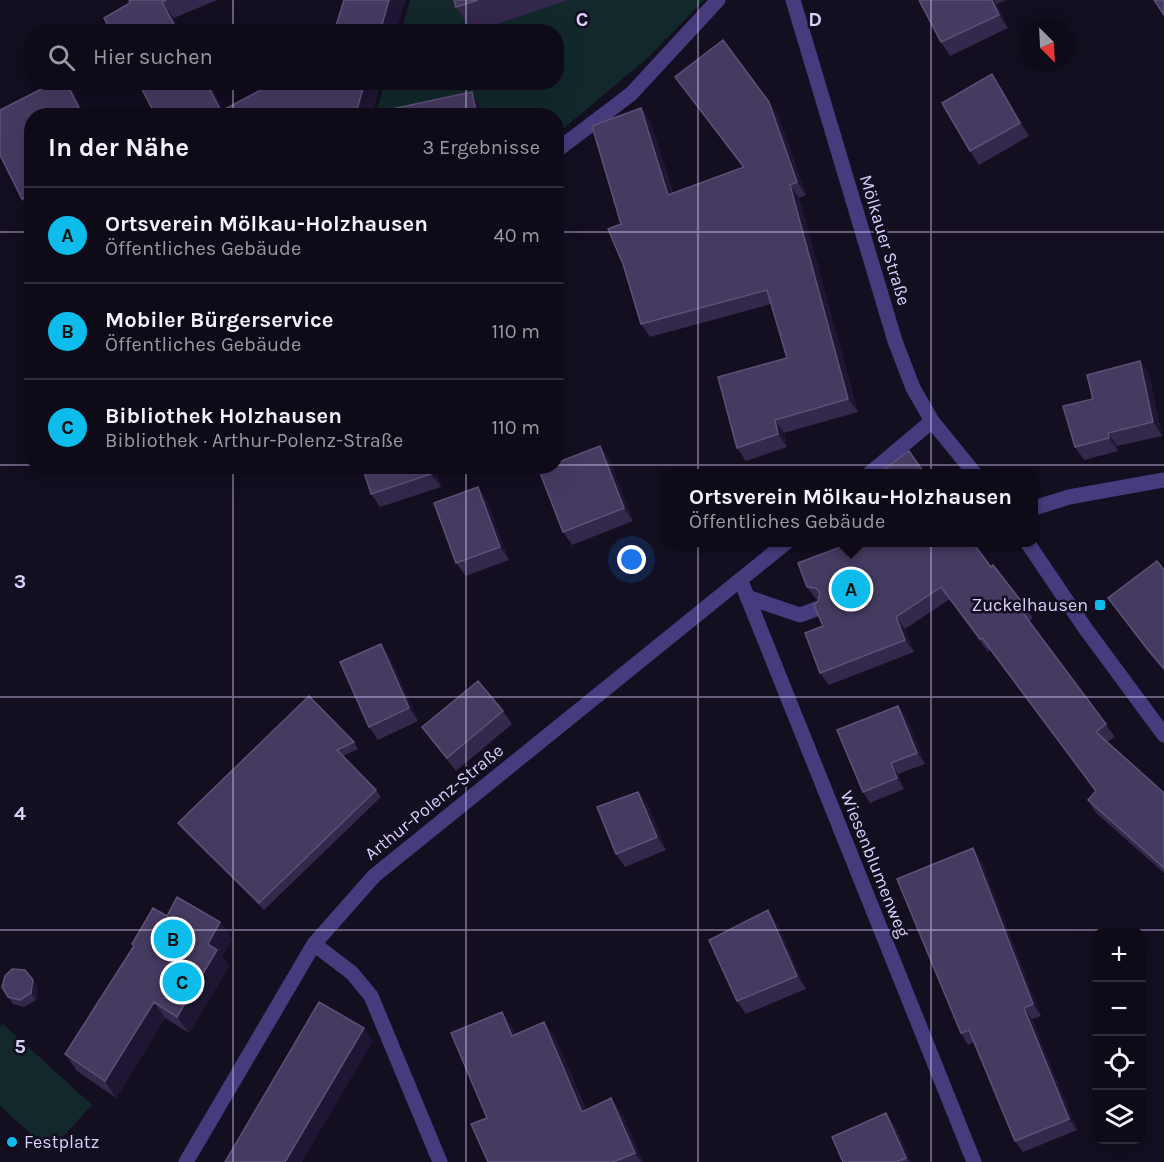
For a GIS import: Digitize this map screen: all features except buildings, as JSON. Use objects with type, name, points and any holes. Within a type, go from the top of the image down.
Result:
[{"type":"street","points":[[564,145],[631,94],[718,0]]},
{"type":"street","name":"Mölkauer Straße","points":[[793,0],[895,341],[913,388],[932,421],[971,469]]},
{"type":"street","points":[[875,469],[932,421]]},
{"type":"street","points":[[1038,507],[1069,497],[1164,480]]},
{"type":"street","name":"Arthur-Polenz-Straße","points":[[186,1162],[314,944],[374,876],[409,845],[782,547]]},
{"type":"street","points":[[1030,547],[1085,628],[1164,735]]},
{"type":"street","name":"Wiesenblumenweg","points":[[741,581],[974,1162]]},
{"type":"street","points":[[747,597],[800,615],[819,608]]},
{"type":"street","points":[[314,944],[352,973],[371,996],[440,1162]]},
{"type":"green space","points":[[410,0],[704,0],[651,55],[564,128],[564,108],[377,108],[383,90],[564,90],[564,24],[403,24]]},
{"type":"green space","points":[[3,1024],[92,1105],[50,1151],[0,1106],[0,1027]]},
{"type":"place","name":"Ortsverein Mölkau-Holzhausen","points":[[851,589]]},
{"type":"place","name":"Zuckelhausen","points":[[1100,605]]},
{"type":"place","name":"Mobiler Bürgerservice","points":[[173,939]]},
{"type":"place","name":"Bibliothek Holzhausen","points":[[182,982]]},
{"type":"place","name":"Festplatz","points":[[12,1142]]}]
